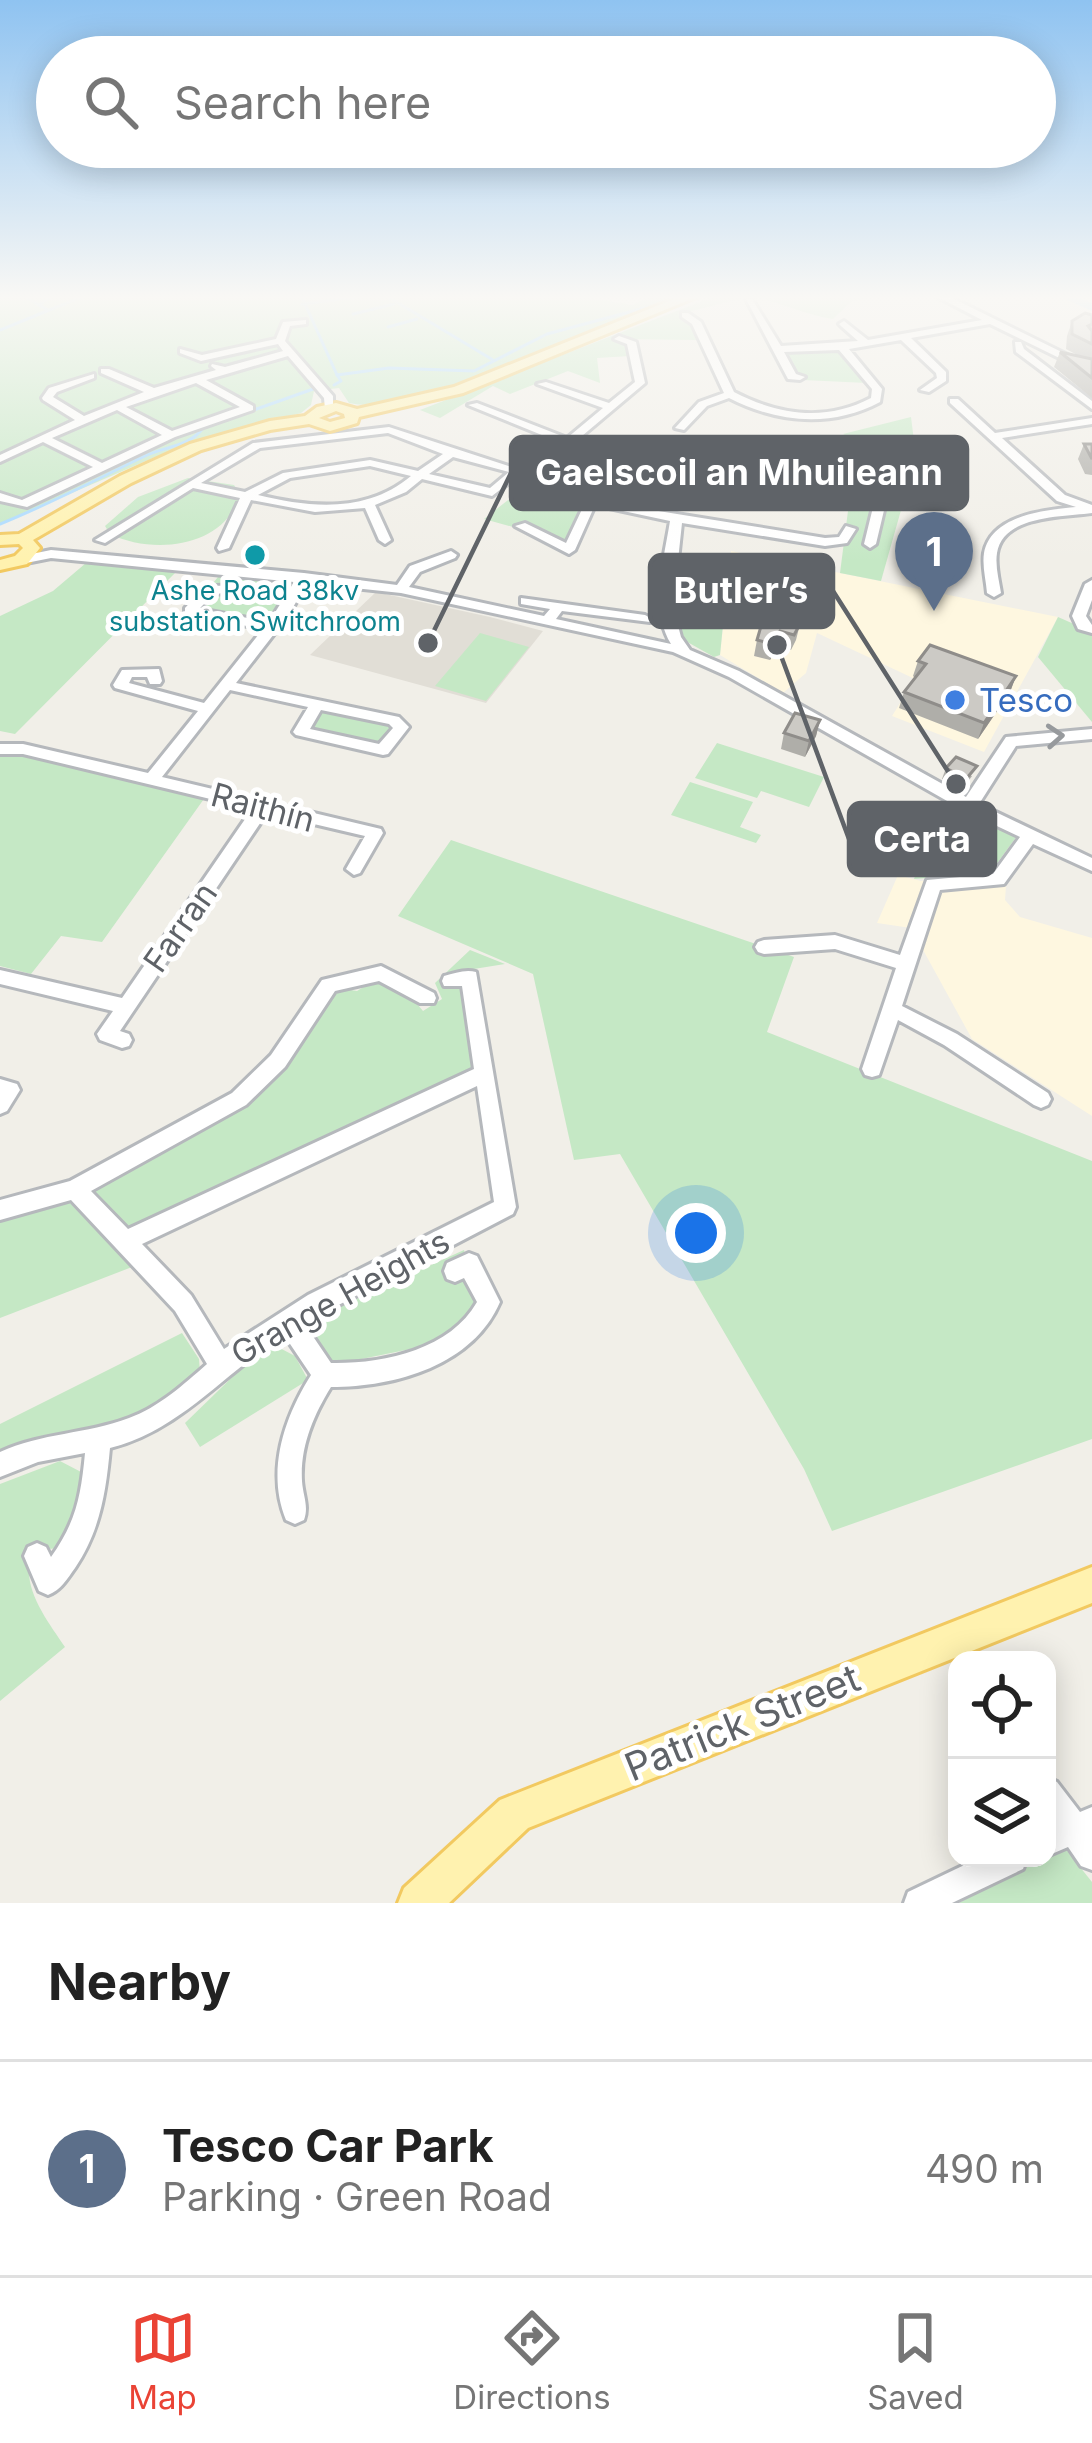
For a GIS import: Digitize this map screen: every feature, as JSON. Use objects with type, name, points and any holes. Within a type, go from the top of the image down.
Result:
[{"type":"main road","points":[[0,565],[171,456],[242,432],[310,420],[337,431],[353,414],[473,384]]},
{"type":"main road","points":[[310,420],[329,403],[353,414]]},
{"type":"main road","points":[[0,540],[26,549]]},
{"type":"main road","name":"Patrick Street","points":[[419,1903],[514,1814],[953,1650],[1092,1585]]},
{"type":"street","points":[[75,384],[47,398],[82,420]]},
{"type":"street","points":[[134,384],[153,392]]},
{"type":"street","points":[[4,450],[181,384]]},
{"type":"street","points":[[0,497],[23,504],[171,435],[249,408],[206,384]]},
{"type":"street","points":[[313,384],[329,403]]},
{"type":"street","points":[[542,384],[612,408]]},
{"type":"street","points":[[568,442],[635,384]]},
{"type":"street","points":[[725,384],[730,394]]},
{"type":"street","points":[[680,428],[703,404],[730,394],[788,416],[862,408],[876,400],[873,384]]},
{"type":"street","points":[[925,390],[935,384]]},
{"type":"street","points":[[1063,384],[1092,406]]},
{"type":"street","points":[[954,400],[1060,498],[1092,510]]},
{"type":"street","points":[[473,405],[568,442],[656,467],[749,479],[800,485],[809,462],[765,457],[755,461],[749,479]]},
{"type":"street","points":[[117,406],[171,435]]},
{"type":"street","points":[[994,436],[1092,421]]},
{"type":"street","points":[[101,540],[257,445],[337,431],[389,430],[518,471],[499,494],[350,465],[287,475],[247,496],[223,548]]},
{"type":"street","points":[[337,431],[350,465]]},
{"type":"street","points":[[43,438],[101,467]]},
{"type":"street","points":[[866,564],[894,443],[878,441]]},
{"type":"street","points":[[191,484],[303,511],[396,500],[451,453]]},
{"type":"street","points":[[640,512],[656,467]]},
{"type":"street","points":[[541,489],[640,512],[825,542],[846,534],[870,544]]},
{"type":"street","points":[[1049,514],[1060,498]]},
{"type":"street","points":[[368,502],[385,540]]},
{"type":"street","points":[[521,526],[569,550],[592,502]]},
{"type":"street","points":[[994,593],[994,541],[1017,523],[1092,510]]},
{"type":"street","points":[[657,634],[676,518]]},
{"type":"street","points":[[26,549],[401,589],[603,633],[657,634]]},
{"type":"street","points":[[401,589],[415,568],[451,555]]},
{"type":"street","name":"Raithín","points":[[152,779],[272,627],[304,577]]},
{"type":"street","points":[[1092,584],[1079,616],[1082,626],[1092,629]]},
{"type":"street","points":[[221,589],[208,592],[190,611],[272,627]]},
{"type":"street","points":[[526,601],[657,634],[969,806],[1092,865]]},
{"type":"street","points":[[547,621],[559,606]]},
{"type":"street","points":[[154,681],[154,672],[134,671],[120,685],[206,708]]},
{"type":"street","points":[[225,685],[317,704],[394,720],[402,727],[383,750],[301,732],[317,704]]},
{"type":"street","points":[[969,806],[1012,741],[1092,734]]},
{"type":"street","name":"Raithín","points":[[0,749],[23,749],[375,833],[354,869]]},
{"type":"street","name":"Farran","points":[[122,1040],[106,1034],[263,806]]},
{"type":"street","points":[[872,1069],[933,884],[998,880],[1030,835]]},
{"type":"street","points":[[764,947],[836,942],[908,965]]},
{"type":"street","points":[[0,1210],[75,1189],[239,1099],[278,1061],[329,985],[381,973],[427,998]]},
{"type":"street","points":[[0,976],[125,1006]]},
{"type":"street","name":"Grange Heights","points":[[75,1189],[183,1303],[220,1364],[288,1320],[505,1207],[470,977],[451,981]]},
{"type":"street","points":[[893,1010],[936,1027],[973,1060],[1041,1099]]},
{"type":"street","points":[[128,1240],[483,1074]]},
{"type":"street","points":[[0,1087],[10,1090],[0,1105]]},
{"type":"street","points":[[325,1375],[344,1376],[454,1348],[474,1330],[489,1301],[469,1264],[455,1271]]},
{"type":"street","points":[[288,1320],[325,1375]]},
{"type":"street","points":[[0,1465],[58,1441],[98,1442],[153,1420],[196,1391],[220,1364]]},
{"type":"street","points":[[296,1511],[285,1481],[311,1396],[325,1375]]},
{"type":"street","points":[[37,1556],[48,1582],[82,1539],[93,1508],[98,1442]]},
{"type":"street","points":[[1070,1831],[1092,1855]]},
{"type":"street","points":[[919,1903],[993,1867]]},
{"type":"shaded area","points":[[731,551],[1058,617],[984,752],[892,716],[915,679],[817,633],[806,673],[783,693],[720,655]]},
{"type":"shaded area","points":[[376,592],[543,631],[486,703],[310,655]]},
{"type":"shaded area","points":[[990,873],[1006,886],[1005,900],[1020,917],[1092,938],[1092,1116],[972,1039],[911,928],[877,923],[898,875],[921,881]]},
{"type":"green space","points":[[0,384],[469,384],[381,404],[349,403],[339,388],[314,391],[311,405],[301,413],[176,448],[0,524]]},
{"type":"green space","points":[[488,384],[536,384],[510,394],[493,386],[440,418],[420,410]]},
{"type":"green space","points":[[911,417],[916,457],[881,581],[840,573],[857,441],[843,434]]},
{"type":"green space","points":[[188,478],[234,485],[240,495],[219,526],[203,536],[166,545],[110,534],[105,526],[138,497]]},
{"type":"green space","points":[[532,481],[538,483],[529,493],[582,503],[569,546],[530,527],[526,520],[513,527],[484,519]]},
{"type":"green space","points":[[86,563],[176,572],[15,734],[0,731],[0,616],[53,591]]},
{"type":"green space","points":[[218,577],[289,587],[271,621],[202,608],[208,600],[233,592],[232,584],[213,583]]},
{"type":"green space","points":[[678,612],[724,615],[720,655],[714,657],[682,639]]},
{"type":"green space","points":[[1058,617],[1092,632],[1092,722],[1038,657]]},
{"type":"green space","points":[[480,633],[529,647],[486,701],[435,686]]},
{"type":"green space","points":[[321,709],[396,728],[381,745],[310,730]]},
{"type":"green space","points":[[717,743],[824,777],[809,807],[761,791],[757,798],[695,778]]},
{"type":"green space","points":[[18,752],[206,796],[102,942],[61,936],[31,974],[0,966],[0,753]]},
{"type":"green space","points":[[690,782],[753,802],[740,827],[761,835],[756,843],[671,815]]},
{"type":"green space","points":[[978,816],[1017,836],[990,873],[914,879],[933,828],[951,818]]},
{"type":"green space","points":[[451,840],[794,957],[767,1032],[1092,1161],[1092,1439],[832,1531],[804,1469],[620,1154],[574,1160],[533,974],[398,916]]},
{"type":"green space","points":[[470,950],[505,964],[455,972],[447,984],[462,984],[475,1065],[466,1076],[128,1227],[93,1192],[97,1183],[243,1104],[315,1006],[338,988],[357,991],[380,977],[403,987],[423,1011],[442,999],[435,983]]},
{"type":"green space","points":[[68,1201],[132,1267],[0,1318],[0,1216]]},
{"type":"green space","points":[[464,1250],[478,1309],[450,1341],[332,1365],[311,1343],[314,1318]]},
{"type":"green space","points":[[182,1333],[199,1359],[200,1372],[178,1392],[130,1416],[0,1454],[0,1424]]},
{"type":"green space","points":[[274,1345],[295,1356],[308,1380],[200,1447],[185,1423],[257,1353]]},
{"type":"green space","points":[[60,1461],[83,1473],[84,1509],[62,1548],[34,1550],[29,1575],[36,1601],[65,1647],[0,1701],[0,1484]]},
{"type":"green space","points":[[1064,1847],[1092,1882],[1092,1903],[959,1903],[1026,1867],[1056,1867],[1056,1851]]},
{"type":"building","points":[[764,616],[800,624],[794,635],[780,631],[773,644],[757,640]]},
{"type":"building","name":"Tesco","points":[[930,645],[1016,676],[984,723],[904,692],[926,664],[918,661]]},
{"type":"building","points":[[795,713],[820,720],[809,741],[784,733]]},
{"type":"building","points":[[956,757],[977,766],[966,779],[946,768]]},
{"type":"waterway","points":[[0,524],[145,456],[184,443],[203,428],[316,388]]},
{"type":"place","name":"Ashe Road 38kv substation Switchroom","points":[[255,555]]},
{"type":"place","name":"Tesco Car Park","points":[[934,611]]},
{"type":"place","name":"Gaelscoil an Mhuileann","points":[[428,643]]},
{"type":"place","name":"Certa","points":[[777,645]]},
{"type":"place","name":"Tesco","points":[[955,700]]},
{"type":"place","name":"Butler’s","points":[[956,784]]}]
